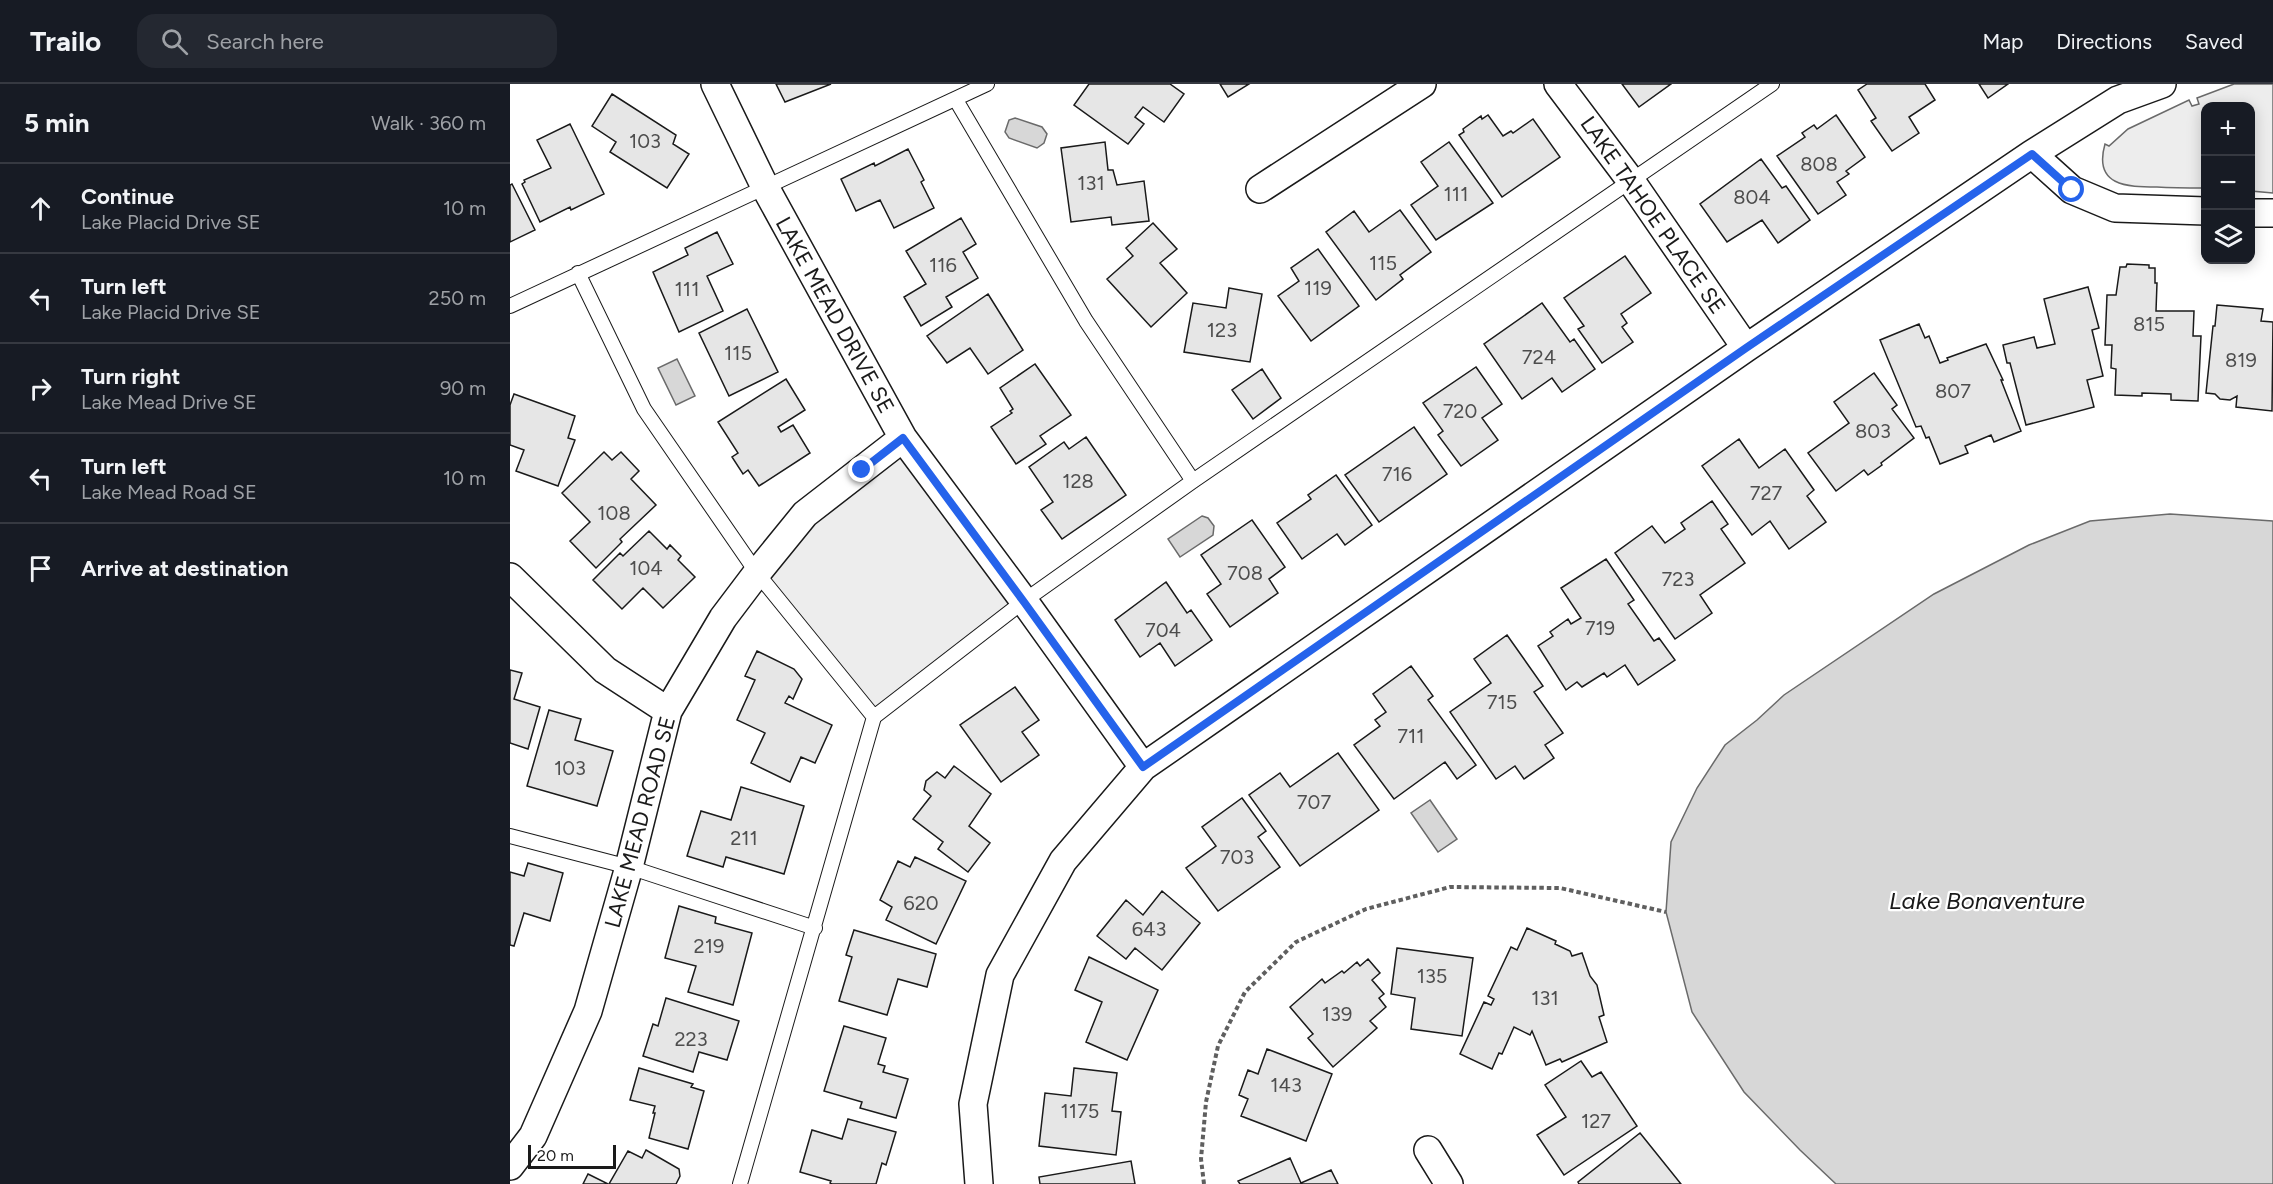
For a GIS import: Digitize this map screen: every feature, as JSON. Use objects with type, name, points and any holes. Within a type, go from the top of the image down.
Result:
[{"type":"street","name":"LAKE MEAD DRIVE SE","points":[[715,84],[765,187],[903,438],[1143,767]]},
{"type":"street","points":[[1260,189],[1422,84]]},
{"type":"street","name":"LAKE TAHOE PLACE SE","points":[[1558,84],[1631,181],[1746,348]]},
{"type":"street","points":[[979,1184],[973,1104],[1000,975],[1063,861],[1143,767],[1746,348],[2032,154],[2118,100],[2162,84]]},
{"type":"street","points":[[2032,154],[2072,190],[2115,208],[2201,211]]},
{"type":"street","points":[[2255,213],[2273,213]]},
{"type":"street","name":"LAKE MEAD ROAD SE","points":[[510,1166],[533,1136],[588,1011],[629,867],[668,711],[723,618],[805,514],[903,438]]},
{"type":"street","points":[[510,577],[605,670],[668,711]]},
{"type":"street","points":[[1428,1150],[1449,1184]]},
{"type":"lane","points":[[510,306],[987,84]]},
{"type":"lane","points":[[740,1184],[874,717],[1024,602],[1193,481],[1772,84]]},
{"type":"lane","points":[[956,100],[1086,321],[1193,481]]},
{"type":"lane","points":[[578,273],[645,409],[757,573],[874,717]]},
{"type":"lane","points":[[510,836],[629,867],[815,928]]},
{"type":"path","points":[[1204,1184],[1201,1159],[1206,1102],[1218,1046],[1245,992],[1296,942],[1366,909],[1450,887],[1560,888],[1666,912]]},
{"type":"shaded area","points":[[2234,84],[2273,84],[2273,193],[2255,191],[2255,102],[2201,102],[2201,188],[2135,186],[2115,181],[2108,176],[2103,158],[2105,144],[2109,146],[2128,129],[2189,100],[2192,106],[2199,104],[2197,98]]},
{"type":"shaded area","points":[[903,438],[1024,601],[874,717],[757,573]]},
{"type":"water","points":[[1015,118],[1042,127],[1047,134],[1044,143],[1037,148],[1009,138],[1005,132],[1009,120]]},
{"type":"water","points":[[677,359],[695,396],[676,405],[658,368]]},
{"type":"water","name":"Lake Bonaventure","points":[[2170,514],[2273,521],[2273,1184],[1836,1184],[1744,1092],[1692,1012],[1666,912],[1671,842],[1697,788],[1725,745],[1784,695],[1934,594],[2029,545],[2090,521]]},
{"type":"water","points":[[1202,516],[1208,518],[1214,526],[1213,535],[1180,557],[1168,539]]},
{"type":"water","points":[[1430,800],[1457,839],[1438,852],[1411,813]]},
{"type":"building","points":[[776,84],[831,84],[785,102]]},
{"type":"building","points":[[1089,84],[1170,84],[1184,94],[1164,122],[1143,107],[1135,117],[1144,124],[1128,144],[1074,105]]},
{"type":"building","points":[[1220,84],[1249,84],[1228,97]]},
{"type":"building","points":[[1622,84],[1671,84],[1639,107]]},
{"type":"building","points":[[1867,84],[1925,84],[1935,100],[1909,117],[1919,133],[1892,151],[1871,121],[1876,118],[1858,90]]},
{"type":"building","points":[[1979,84],[2008,84],[1988,98]]},
{"type":"building","points":[[612,94],[676,135],[673,144],[689,154],[667,188],[610,152],[616,142],[592,126]]},
{"type":"building","points":[[1488,115],[1503,136],[1511,131],[1513,133],[1533,119],[1560,157],[1502,197],[1459,135],[1464,132],[1463,129],[1481,116],[1482,119]]},
{"type":"building","points":[[1836,115],[1865,157],[1846,171],[1849,174],[1837,182],[1846,195],[1818,214],[1777,156],[1805,137],[1802,133],[1814,125],[1817,129]]},
{"type":"building","points":[[570,124],[604,194],[540,222],[522,184],[524,180],[551,168],[537,140]]},
{"type":"building","points":[[1105,142],[1108,170],[1113,170],[1117,185],[1144,181],[1149,221],[1112,225],[1111,217],[1071,222],[1061,148]]},
{"type":"building","points":[[1449,142],[1493,203],[1436,240],[1411,205],[1438,186],[1421,162]]},
{"type":"building","points":[[908,149],[924,180],[921,182],[934,208],[894,228],[880,200],[856,211],[841,179],[874,163],[875,166]]},
{"type":"building","points":[[1761,159],[1782,188],[1786,186],[1810,220],[1778,243],[1762,220],[1727,242],[1700,204]]},
{"type":"building","points":[[512,184],[535,230],[510,242],[510,185]]},
{"type":"building","points":[[1400,210],[1431,252],[1400,275],[1403,279],[1376,300],[1326,232],[1354,211],[1369,232]]},
{"type":"building","points":[[961,218],[976,244],[963,252],[978,278],[946,297],[952,307],[921,326],[904,297],[926,284],[906,251]]},
{"type":"building","points":[[1153,223],[1177,249],[1160,263],[1187,293],[1151,327],[1107,279],[1133,256],[1126,248]]},
{"type":"building","points":[[717,232],[733,264],[707,276],[723,311],[679,332],[653,272],[688,255],[685,248]]},
{"type":"building","points":[[1318,249],[1359,306],[1311,341],[1278,296],[1299,281],[1291,268]]},
{"type":"building","points":[[1625,256],[1651,293],[1621,314],[1627,323],[1622,327],[1633,342],[1602,363],[1578,329],[1584,326],[1564,298]]},
{"type":"building","points":[[2127,264],[2149,265],[2149,268],[2155,268],[2156,311],[2194,311],[2193,336],[2201,336],[2198,401],[2171,400],[2171,394],[2115,395],[2116,369],[2111,368],[2112,345],[2105,345],[2107,295],[2116,295],[2120,267],[2126,267]]},
{"type":"building","points":[[2088,287],[2099,328],[2092,330],[2103,376],[2087,380],[2094,407],[2026,425],[2003,345],[2034,337],[2037,348],[2055,344],[2044,299]]},
{"type":"building","points":[[1229,288],[1262,294],[1250,362],[1184,352],[1193,303],[1226,308]]},
{"type":"building","points":[[988,294],[1023,350],[988,374],[970,348],[947,363],[927,336]]},
{"type":"building","points":[[1542,303],[1570,342],[1574,339],[1595,369],[1562,392],[1552,378],[1522,399],[1484,344]]},
{"type":"building","points":[[2217,305],[2263,309],[2261,321],[2273,322],[2272,411],[2236,407],[2237,396],[2230,400],[2220,399],[2215,394],[2206,393]]},
{"type":"building","points":[[747,309],[778,372],[729,396],[699,333]]},
{"type":"building","points":[[1919,324],[1925,338],[1929,336],[1940,363],[1948,360],[1947,358],[1986,344],[2003,380],[2001,380],[2021,431],[1994,442],[1991,435],[1965,446],[1968,453],[1940,464],[1929,437],[1926,438],[1921,426],[1916,427],[1880,340]]},
{"type":"building","points":[[1035,364],[1071,415],[1040,436],[1046,444],[1016,464],[991,427],[1012,413],[1010,411],[1013,409],[1000,388]]},
{"type":"building","points":[[1476,367],[1502,404],[1482,418],[1498,440],[1461,466],[1438,435],[1443,431],[1423,403]]},
{"type":"building","points":[[1262,369],[1281,398],[1253,419],[1232,390]]},
{"type":"building","points":[[1874,373],[1897,405],[1892,409],[1914,438],[1868,475],[1864,470],[1836,491],[1808,453],[1849,423],[1834,402]]},
{"type":"building","points":[[786,379],[805,410],[778,427],[781,432],[793,425],[810,453],[759,486],[748,470],[743,474],[732,457],[738,453],[718,422]]},
{"type":"building","points":[[514,394],[575,416],[568,438],[575,440],[558,486],[516,471],[524,450],[510,445],[510,405]]},
{"type":"building","points":[[1414,427],[1447,474],[1379,522],[1345,475]]},
{"type":"building","points":[[1086,437],[1126,495],[1062,539],[1041,510],[1053,502],[1029,467],[1064,442],[1069,449]]},
{"type":"building","points":[[1739,439],[1759,468],[1785,449],[1814,490],[1807,496],[1826,522],[1789,549],[1770,521],[1752,535],[1702,466]]},
{"type":"building","points":[[604,452],[612,460],[621,452],[639,471],[631,479],[656,505],[620,539],[622,542],[596,568],[570,541],[590,522],[562,493]]},
{"type":"building","points":[[1336,475],[1372,525],[1345,545],[1337,534],[1302,559],[1277,523],[1311,499],[1308,495]]},
{"type":"building","points":[[1712,501],[1728,524],[1721,529],[1745,563],[1700,595],[1712,613],[1675,639],[1615,553],[1652,526],[1665,543],[1685,529],[1681,523]]},
{"type":"building","points":[[1252,520],[1285,567],[1269,579],[1278,593],[1230,627],[1207,594],[1221,584],[1201,555]]},
{"type":"building","points":[[649,531],[667,549],[670,545],[681,556],[678,560],[695,577],[663,608],[643,588],[622,609],[593,580],[620,553],[623,556]]},
{"type":"building","points":[[1606,559],[1634,600],[1628,604],[1654,641],[1659,638],[1675,660],[1638,685],[1625,665],[1607,677],[1604,673],[1582,687],[1577,682],[1566,690],[1538,646],[1553,636],[1550,632],[1568,619],[1571,624],[1581,618],[1561,588]]},
{"type":"building","points":[[1166,582],[1187,613],[1191,610],[1212,640],[1175,666],[1160,643],[1140,657],[1115,620]]},
{"type":"building","points":[[1507,635],[1543,686],[1534,692],[1563,733],[1545,745],[1554,758],[1524,779],[1515,766],[1496,779],[1450,712],[1491,683],[1474,659]]},
{"type":"building","points":[[757,651],[794,669],[802,679],[793,699],[789,696],[785,703],[832,725],[815,763],[801,757],[790,782],[751,763],[765,733],[737,720],[755,680],[745,676]]},
{"type":"building","points":[[1411,666],[1433,696],[1428,700],[1476,765],[1457,779],[1445,762],[1394,799],[1354,745],[1380,726],[1375,720],[1386,712],[1373,694]]},
{"type":"building","points":[[510,670],[522,673],[514,699],[540,707],[528,749],[510,743]]},
{"type":"building","points":[[1015,687],[1039,720],[1022,732],[1039,755],[1001,782],[960,725]]},
{"type":"building","points":[[549,710],[581,719],[575,740],[613,751],[597,806],[527,786]]},
{"type":"building","points":[[1338,753],[1379,810],[1300,866],[1249,795],[1280,773],[1290,787]]},
{"type":"building","points":[[954,766],[991,794],[969,826],[990,843],[968,872],[938,849],[943,842],[913,819],[931,796],[924,790],[926,781],[937,772],[945,778]]},
{"type":"building","points":[[741,787],[804,806],[784,874],[726,857],[723,867],[687,856],[701,811],[731,820]]},
{"type":"building","points":[[1242,798],[1266,831],[1258,837],[1280,867],[1218,911],[1186,868],[1216,846],[1202,827]]},
{"type":"building","points":[[915,857],[966,881],[936,944],[886,920],[892,907],[880,900],[898,861],[910,867]]},
{"type":"building","points":[[528,863],[563,873],[550,921],[524,913],[514,946],[510,945],[510,872],[524,876]]},
{"type":"building","points":[[1162,891],[1200,923],[1162,970],[1135,948],[1126,959],[1097,936],[1126,900],[1143,915]]},
{"type":"building","points":[[679,906],[716,917],[715,923],[752,933],[733,1005],[688,992],[696,966],[665,958]]},
{"type":"building","points":[[1527,928],[1556,941],[1555,944],[1570,951],[1572,956],[1582,953],[1590,976],[1597,985],[1604,1015],[1599,1017],[1607,1042],[1562,1062],[1560,1059],[1546,1065],[1532,1031],[1530,1035],[1514,1027],[1502,1054],[1499,1053],[1492,1069],[1460,1054],[1484,1002],[1491,1005],[1494,999],[1488,996],[1511,947],[1517,950]]},
{"type":"building","points":[[854,930],[936,954],[927,987],[898,979],[887,1015],[839,1001],[852,957],[846,955]]},
{"type":"building","points":[[1397,948],[1473,958],[1462,1036],[1411,1029],[1415,998],[1391,994]]},
{"type":"building","points":[[1089,957],[1158,990],[1127,1060],[1086,1042],[1102,1002],[1075,990]]},
{"type":"building","points":[[1368,959],[1380,973],[1372,980],[1384,994],[1379,998],[1386,1007],[1370,1021],[1377,1028],[1333,1067],[1308,1038],[1313,1034],[1290,1007],[1322,979],[1325,983],[1342,971],[1344,973],[1357,962],[1360,966]]},
{"type":"building","points":[[666,998],[739,1021],[727,1060],[699,1052],[693,1072],[643,1056],[653,1024],[658,1026]]},
{"type":"building","points":[[844,1026],[886,1038],[878,1064],[885,1066],[883,1072],[908,1079],[896,1118],[860,1108],[862,1102],[824,1091]]},
{"type":"building","points":[[1267,1049],[1332,1074],[1306,1141],[1241,1116],[1248,1099],[1239,1095],[1248,1070],[1258,1074]]},
{"type":"building","points":[[1581,1061],[1592,1077],[1601,1072],[1637,1126],[1564,1175],[1537,1135],[1566,1117],[1545,1085]]},
{"type":"building","points":[[639,1068],[693,1084],[691,1087],[704,1091],[688,1149],[649,1138],[655,1106],[630,1100]]},
{"type":"building","points":[[1074,1068],[1117,1073],[1112,1111],[1121,1112],[1116,1155],[1039,1146],[1045,1093],[1071,1096]]},
{"type":"building","points":[[848,1119],[896,1132],[886,1165],[882,1163],[876,1184],[832,1184],[831,1181],[800,1172],[812,1130],[842,1139]]},
{"type":"building","points":[[1640,1133],[1681,1184],[1579,1184],[1578,1182]]},
{"type":"building","points":[[646,1150],[679,1169],[680,1176],[676,1184],[609,1184],[628,1151],[642,1158]]},
{"type":"building","points":[[1290,1158],[1301,1183],[1331,1170],[1338,1184],[1240,1184],[1238,1181]]},
{"type":"building","points":[[1131,1161],[1135,1184],[1040,1184],[1039,1177]]},
{"type":"building","points":[[588,1174],[608,1184],[583,1184]]},
{"type":"route","points":[[862,470],[903,438],[1143,767],[1746,348],[2032,154],[2072,190]]}]
